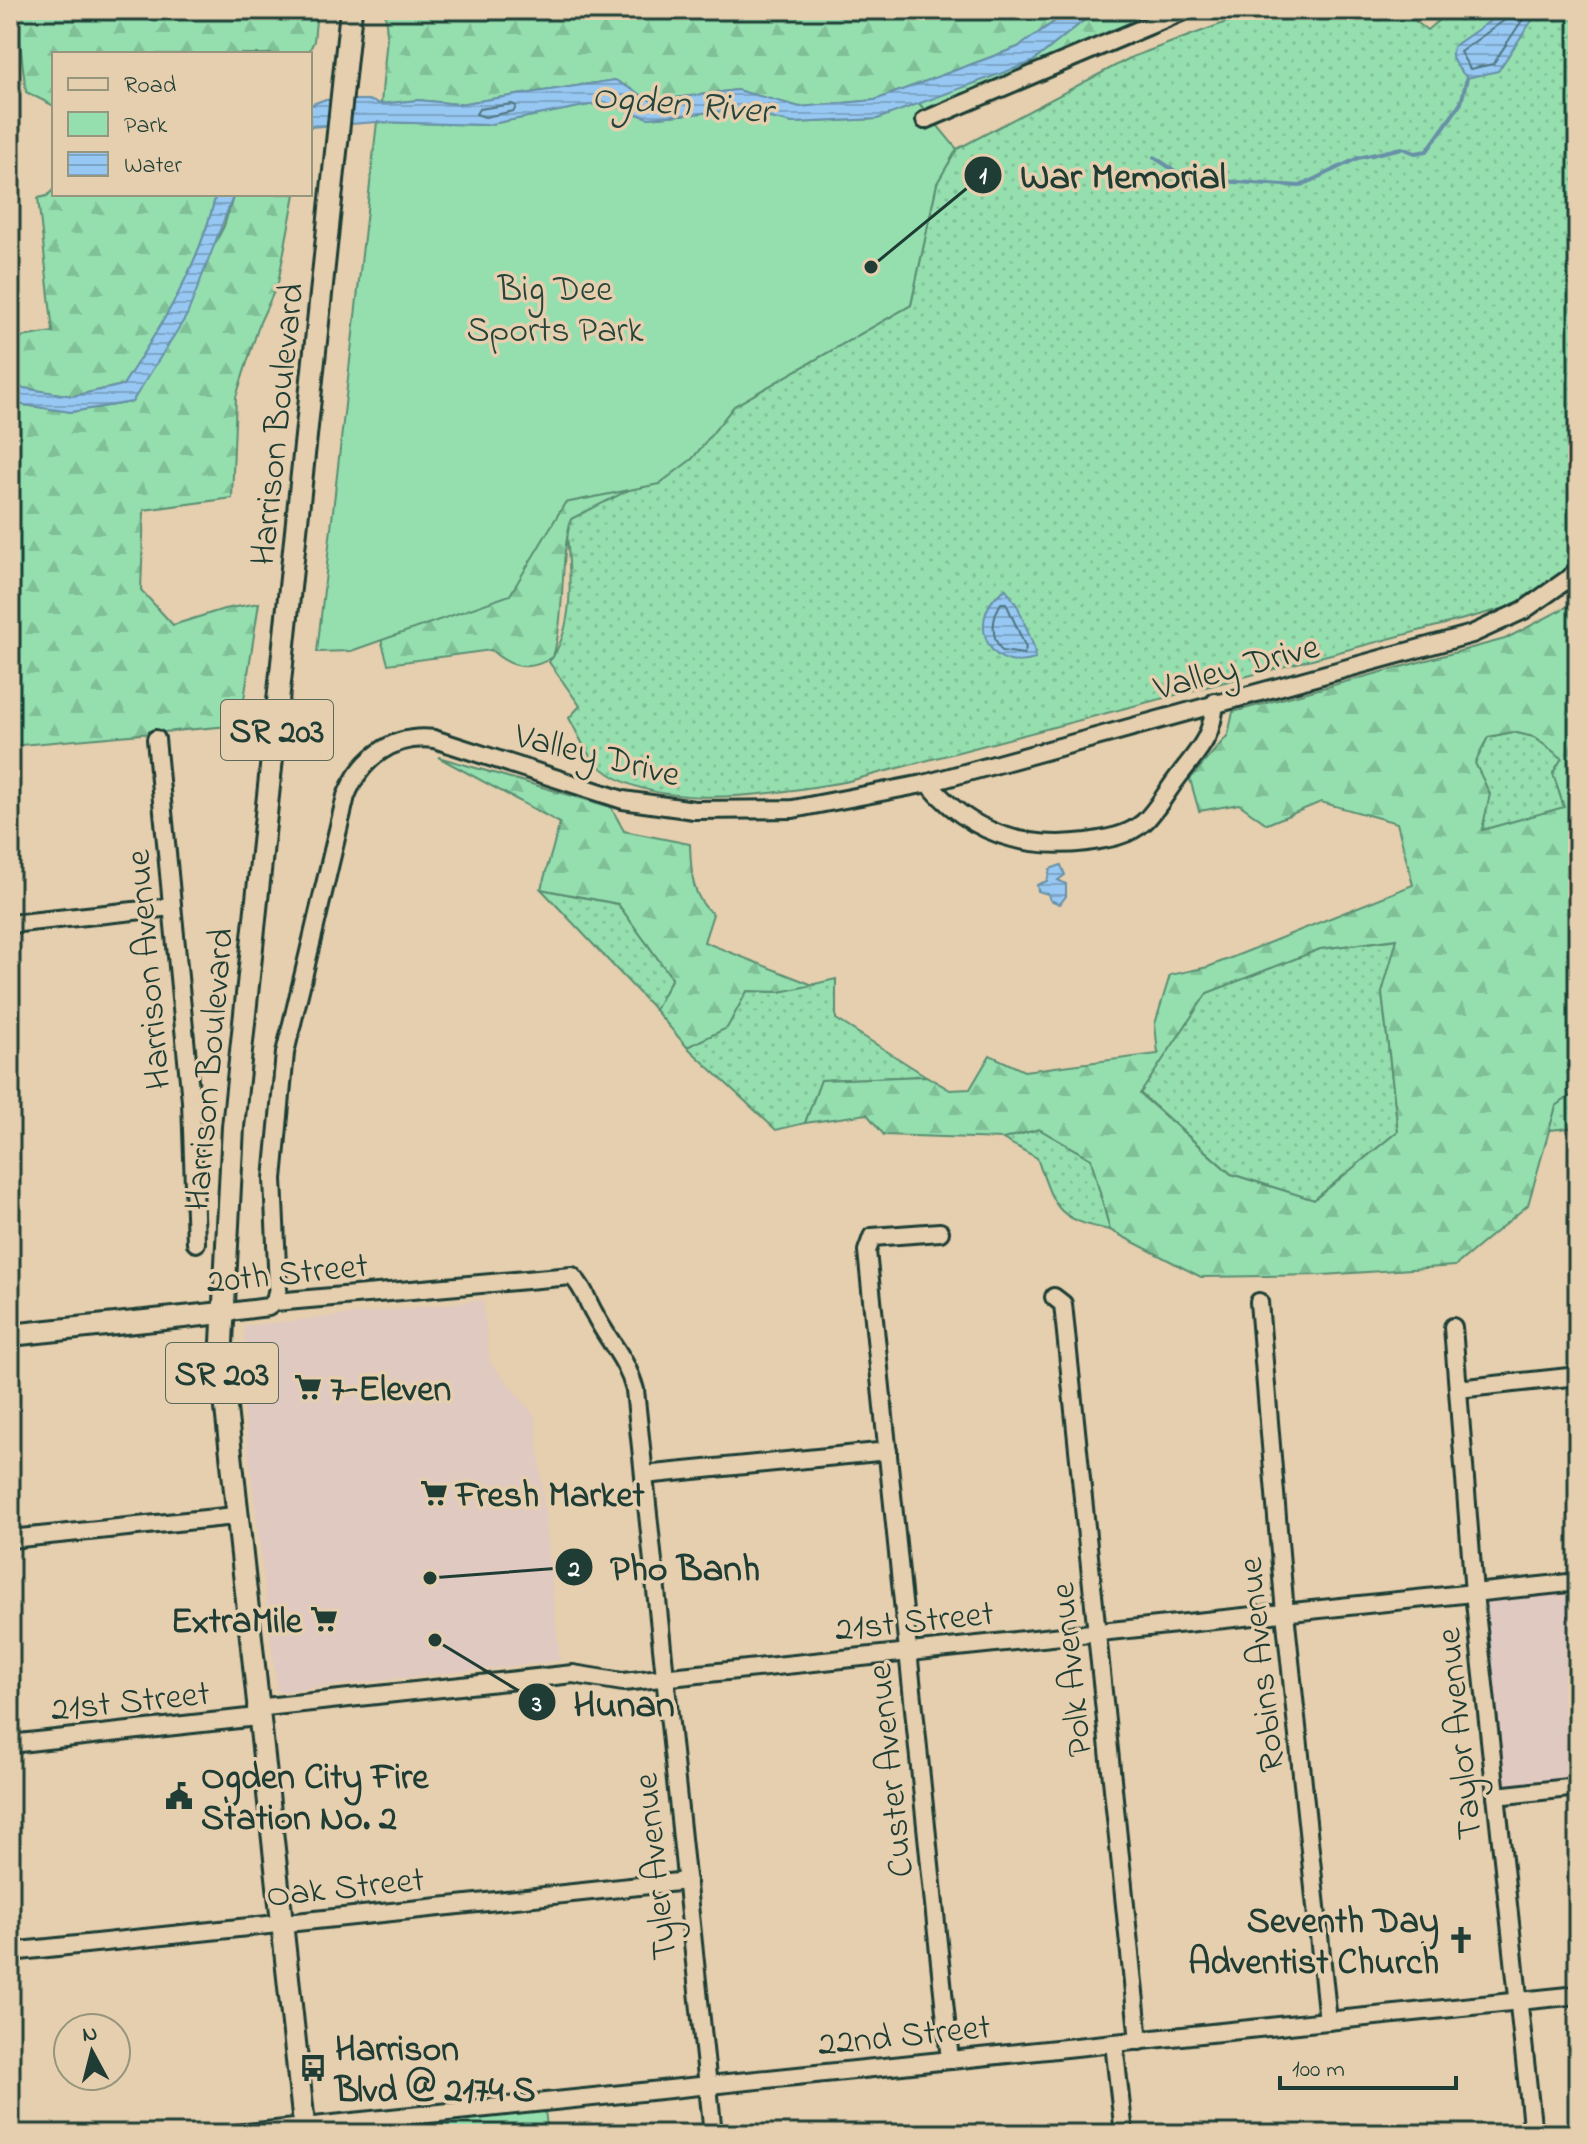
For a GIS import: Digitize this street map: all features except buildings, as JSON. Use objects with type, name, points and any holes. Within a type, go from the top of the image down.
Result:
[{"type":"main road","name":"Harrison Boulevard","points":[[304,2130],[235,1516],[221,1362],[222,1313],[233,1127],[351,10]]},
{"type":"main road","name":"20th Street","points":[[11,1335],[222,1313]]},
{"type":"street","points":[[925,120],[1186,10]]},
{"type":"street","name":"Valley Drive","points":[[275,1302],[278,1278],[273,1179],[285,1053],[346,796],[366,760],[382,748],[404,741],[434,739],[623,800],[694,810],[793,809],[928,783],[1472,634],[1524,610],[1578,572]]},
{"type":"street","points":[[928,783],[948,806],[1003,837],[1028,844],[1056,845],[1114,838],[1144,822],[1213,729],[1215,702]]},
{"type":"street","name":"Harrison Avenue","points":[[156,739],[191,1101],[196,1243]]},
{"type":"street","points":[[10,924],[172,907]]},
{"type":"street","name":"Custer Avenue","points":[[940,1232],[872,1237],[867,1251],[950,2060]]},
{"type":"street","name":"20th Street","points":[[222,1313],[268,1307],[275,1302],[572,1276]]},
{"type":"street","name":"Tyler Avenue","points":[[572,1276],[585,1290],[593,1313],[628,1363],[635,1390],[713,2134]]},
{"type":"street","name":"Polk Avenue","points":[[1054,1297],[1063,1304],[1139,2041]]},
{"type":"street","name":"Robins Avenue","points":[[1259,1302],[1285,1613],[1328,2021]]},
{"type":"street","points":[[10,1311],[11,1335]]},
{"type":"street","name":"Taylor Avenue","points":[[1453,1327],[1474,1593],[1533,2134]]},
{"type":"street","points":[[1458,1389],[1578,1376]]},
{"type":"street","points":[[644,1475],[888,1451]]},
{"type":"street","points":[[10,1539],[235,1516]]},
{"type":"street","name":"21st Street","points":[[10,1744],[573,1674],[623,1682],[1578,1582]]},
{"type":"street","points":[[1496,1796],[1578,1787]]},
{"type":"street","name":"Oak Street","points":[[10,1952],[687,1881]]},
{"type":"street","name":"22nd Street","points":[[236,2134],[304,2130],[1578,1995]]},
{"type":"street","points":[[1114,2043],[1124,2134]]},
{"type":"shaded area","points":[[483,1300],[490,1362],[535,1416],[560,1661],[277,1692],[244,1412],[244,1326]]},
{"type":"shaded area","points":[[1578,1589],[1578,1780],[1502,1788],[1482,1599]]},
{"type":"green space","points":[[16,10],[317,10],[314,41],[309,52],[52,52],[52,105],[26,92]]},
{"type":"green space","points":[[385,10],[1071,10],[1018,47],[875,100],[800,107],[736,90],[652,101],[615,80],[458,104],[418,100],[381,104],[387,36]]},
{"type":"green space","points":[[1097,10],[1167,10],[929,116],[918,102],[1032,62]]},
{"type":"green space","points":[[1259,10],[1401,10],[1427,30],[1451,10],[1578,10],[1578,566],[1517,605],[845,782],[710,797],[674,795],[641,788],[612,776],[584,747],[569,718],[580,706],[549,662],[559,645],[569,607],[565,503],[692,459],[734,406],[911,305],[937,183],[957,149],[1132,57]]},
{"type":"green space","name":"Big Dee Sports Park","points":[[605,102],[648,118],[734,110],[793,123],[877,119],[918,102],[957,149],[937,183],[911,305],[734,406],[692,459],[659,484],[565,503],[510,595],[351,651],[317,652],[377,122],[486,125]]},
{"type":"green space","points":[[52,191],[52,196],[215,196],[190,270],[123,385],[73,396],[10,386],[10,339],[53,332],[38,198]]},
{"type":"green space","points":[[233,196],[295,196],[278,283],[260,322],[236,397],[232,498],[144,510],[141,590],[173,625],[224,609],[259,603],[240,725],[10,746],[10,403],[71,412],[132,402],[224,226]]},
{"type":"green space","points":[[734,402],[651,479],[571,519],[560,623],[553,657],[536,665],[520,666],[491,650],[388,664],[379,632],[361,453]]},
{"type":"green space","points":[[1578,601],[1578,1090],[1556,1106],[1528,1205],[1455,1266],[1323,1275],[1201,1277],[1110,1230],[1091,1159],[1039,1129],[1003,1139],[884,1135],[867,1114],[805,1123],[821,1080],[926,1076],[950,1090],[970,1089],[990,1055],[1024,1071],[1158,1054],[1155,1024],[1170,975],[1208,967],[1413,885],[1397,823],[1321,802],[1267,824],[1239,804],[1199,811],[1190,779],[1228,735],[1233,712],[1505,639]],"holes":[[[1513,732],[1534,737],[1562,758],[1553,773],[1564,807],[1482,830],[1490,794],[1475,763],[1488,737]],[[1397,939],[1382,993],[1398,1131],[1314,1200],[1231,1174],[1140,1094],[1207,993],[1320,949]]]},
{"type":"green space","points":[[1513,732],[1534,737],[1562,758],[1553,773],[1564,808],[1481,831],[1475,763],[1488,737]]},
{"type":"green space","points":[[438,757],[611,807],[624,831],[690,844],[696,892],[713,914],[704,942],[813,985],[780,992],[747,991],[727,1028],[687,1047],[655,1010],[672,978],[618,904],[541,889],[560,823]]},
{"type":"green space","points":[[541,889],[618,904],[672,978],[655,1010]]},
{"type":"green space","points":[[1398,939],[1382,994],[1398,1131],[1314,1200],[1231,1174],[1140,1093],[1207,993],[1320,949]]},
{"type":"green space","points":[[836,979],[836,1019],[926,1076],[821,1080],[805,1123],[776,1130],[687,1047],[727,1027],[747,991],[780,992]]},
{"type":"green space","points":[[1578,1090],[1578,1127],[1549,1130],[1556,1106]]},
{"type":"green space","points":[[1039,1129],[1091,1159],[1110,1230],[1067,1216],[1048,1189],[1037,1158],[1003,1139]]},
{"type":"green space","points":[[545,2111],[548,2134],[401,2134],[400,2126]]},
{"type":"water","name":"Ogden River","points":[[1071,10],[1097,10],[1032,62],[877,119],[793,123],[734,110],[648,118],[605,102],[486,125],[377,122],[312,127],[312,104],[323,100],[368,100],[381,104],[418,100],[458,104],[615,80],[652,101],[737,90],[800,107],[875,100],[1018,47]]},
{"type":"water","points":[[1506,10],[1539,10],[1498,71],[1467,78],[1453,59],[1454,46]]},
{"type":"water","points":[[215,196],[233,196],[187,315],[132,402],[71,412],[10,403],[10,386],[73,396],[123,385],[190,270]]},
{"type":"water","points":[[1006,589],[1018,607],[1034,647],[1035,659],[1017,662],[1003,658],[992,650],[986,639],[986,612],[994,599]]},
{"type":"water","points":[[1061,865],[1065,875],[1058,880],[1066,884],[1066,896],[1060,904],[1050,900],[1048,894],[1038,891],[1037,885],[1047,881],[1050,869]]},
{"type":"waterway","points":[[1154,157],[1187,179],[1300,186],[1358,158],[1402,148],[1415,153],[1427,151],[1461,103],[1467,78]]},
{"type":"place","name":"War Memorial","points":[[871,267]]},
{"type":"place","name":"7-Eleven","points":[[308,1387]]},
{"type":"place","name":"Fresh Market","points":[[434,1493]]},
{"type":"place","name":"Pho Banh","points":[[430,1578]]},
{"type":"place","name":"ExtraMile","points":[[324,1619]]},
{"type":"place","name":"Hunan","points":[[435,1640]]},
{"type":"place","name":"Ogden City Fire Station No. 2","points":[[179,1796]]},
{"type":"place","name":"Seventh Day Adventist Church","points":[[1461,1940]]},
{"type":"place","name":"Harrison Blvd @ 2174 S","points":[[313,2068]]}]
